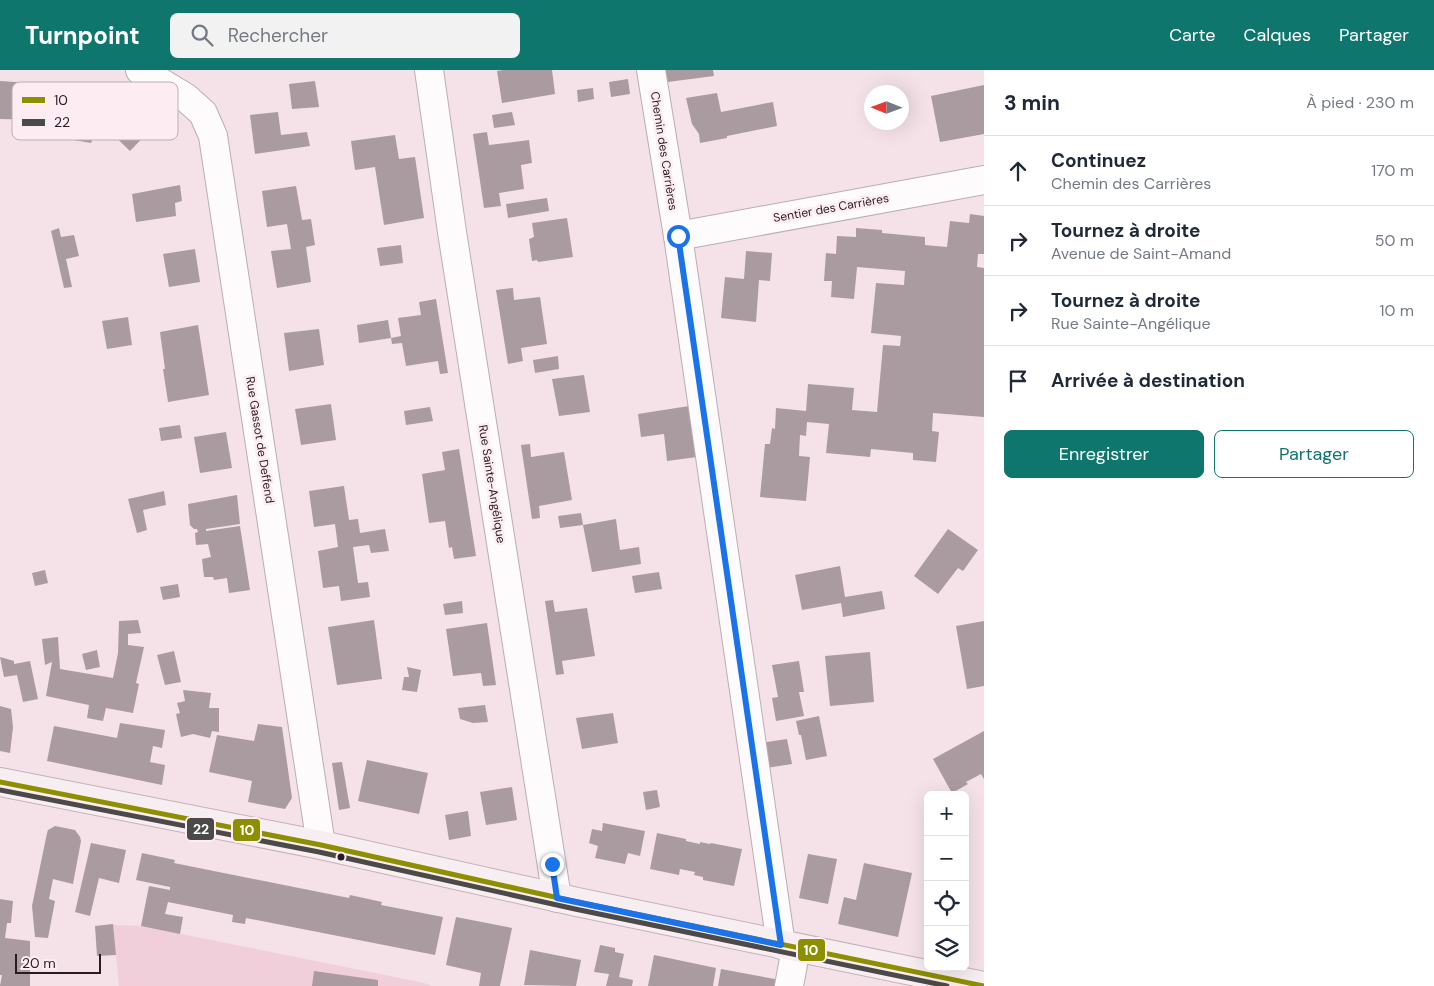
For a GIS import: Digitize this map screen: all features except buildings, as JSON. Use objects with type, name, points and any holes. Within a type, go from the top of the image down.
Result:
[{"type":"main road","points":[[0,782],[321,845],[557,898],[984,986]]},
{"type":"street","name":"Rue Gassot de Deffend","points":[[140,70],[160,82]]},
{"type":"street","name":"Rue Sainte-Angélique","points":[[429,70],[457,261],[557,898]]},
{"type":"street","name":"Chemin des Carrières","points":[[651,70],[789,946],[789,986]]},
{"type":"street","name":"Rue Gassot de Deffend","points":[[178,93],[203,113],[213,136],[321,845]]},
{"type":"street","name":"Sentier des Carrières","points":[[678,236],[984,180]]},
{"type":"shaded area","points":[[113,925],[141,926],[162,930],[432,986],[119,986]]},
{"type":"transit line","name":"10","points":[[0,782],[321,845],[577,902],[984,986]]},
{"type":"transit line","name":"22","points":[[0,790],[319,852],[575,909],[947,986]]},
{"type":"route","points":[[552,864],[557,898],[781,945],[678,236]]}]
